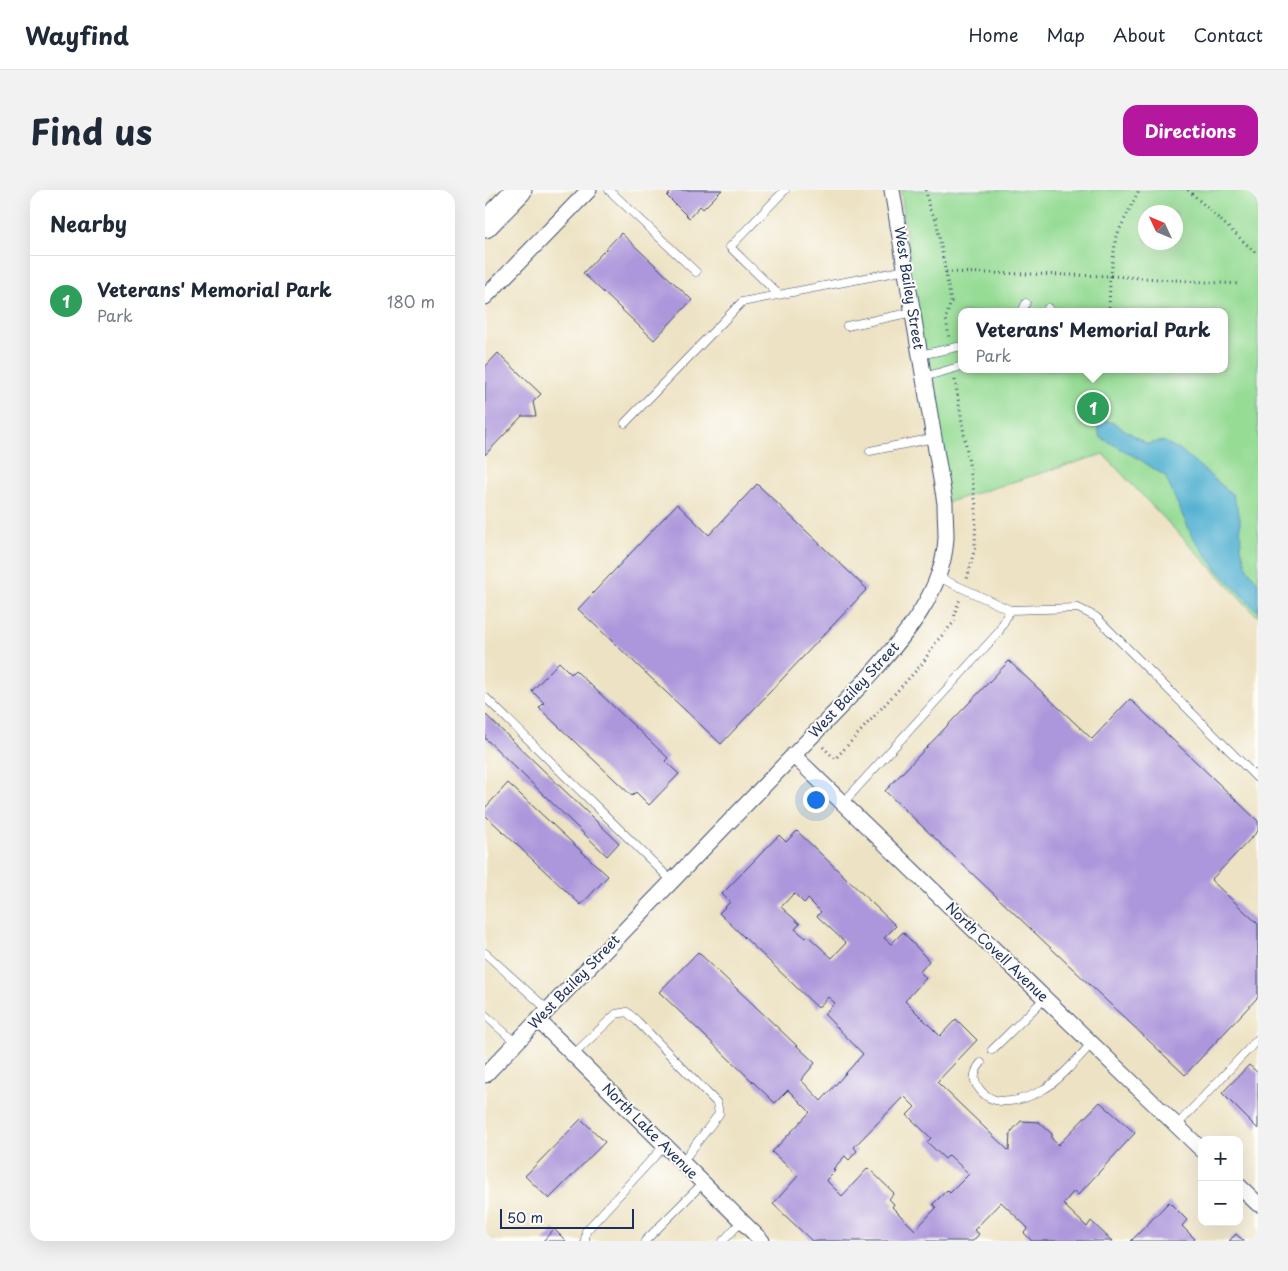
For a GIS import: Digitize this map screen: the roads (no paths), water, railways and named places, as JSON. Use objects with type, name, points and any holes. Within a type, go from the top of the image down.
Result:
[{"type":"highway","points":[[485,225],[519,190]]},
{"type":"street","points":[[485,298],[589,190]]},
{"type":"street","name":"West Bailey Street","points":[[485,1076],[866,680],[907,632],[929,597],[938,578],[946,539],[945,503],[892,190]]},
{"type":"street","name":"North Covell Avenue","points":[[793,755],[1198,1146]]},
{"type":"street","name":"North Lake Avenue","points":[[543,1015],[573,1055],[762,1241]]},
{"type":"street","points":[[1243,1190],[1258,1204]]},
{"type":"lane","points":[[609,190],[696,272]]},
{"type":"lane","points":[[779,295],[730,247],[785,190]]},
{"type":"lane","points":[[625,423],[742,302],[906,270]]},
{"type":"lane","points":[[1024,308],[1026,303]]},
{"type":"lane","points":[[847,326],[913,312]]},
{"type":"lane","points":[[920,354],[958,347]]},
{"type":"lane","points":[[924,377],[958,367]]},
{"type":"lane","points":[[870,451],[934,438]]},
{"type":"lane","points":[[938,578],[1009,610],[1078,608],[1096,617],[1258,780]]},
{"type":"lane","points":[[843,803],[998,633],[1009,610]]},
{"type":"lane","points":[[485,697],[672,881]]},
{"type":"lane","points":[[485,953],[543,1015]]},
{"type":"lane","points":[[992,1050],[1045,998]]},
{"type":"lane","points":[[573,1055],[616,1014],[627,1012],[637,1021],[717,1103],[719,1114],[682,1162]]},
{"type":"lane","points":[[485,1015],[516,1044]]},
{"type":"lane","points":[[1177,1125],[1258,1039]]},
{"type":"lane","points":[[981,1063],[976,1069],[976,1084],[988,1098],[1003,1102],[1029,1097],[1046,1089],[1092,1043]]},
{"type":"lane","points":[[585,1241],[586,1231],[665,1145]]},
{"type":"lane","points":[[645,1241],[703,1183]]},
{"type":"lane","points":[[723,1241],[742,1221]]},
{"type":"water","points":[[1104,420],[1114,423],[1147,444],[1163,441],[1183,452],[1233,495],[1240,518],[1241,547],[1247,568],[1258,582],[1258,612],[1217,570],[1191,534],[1165,476],[1100,437],[1097,426]]},
{"type":"place","name":"Veterans' Memorial Park","points":[[1093,408]]}]
